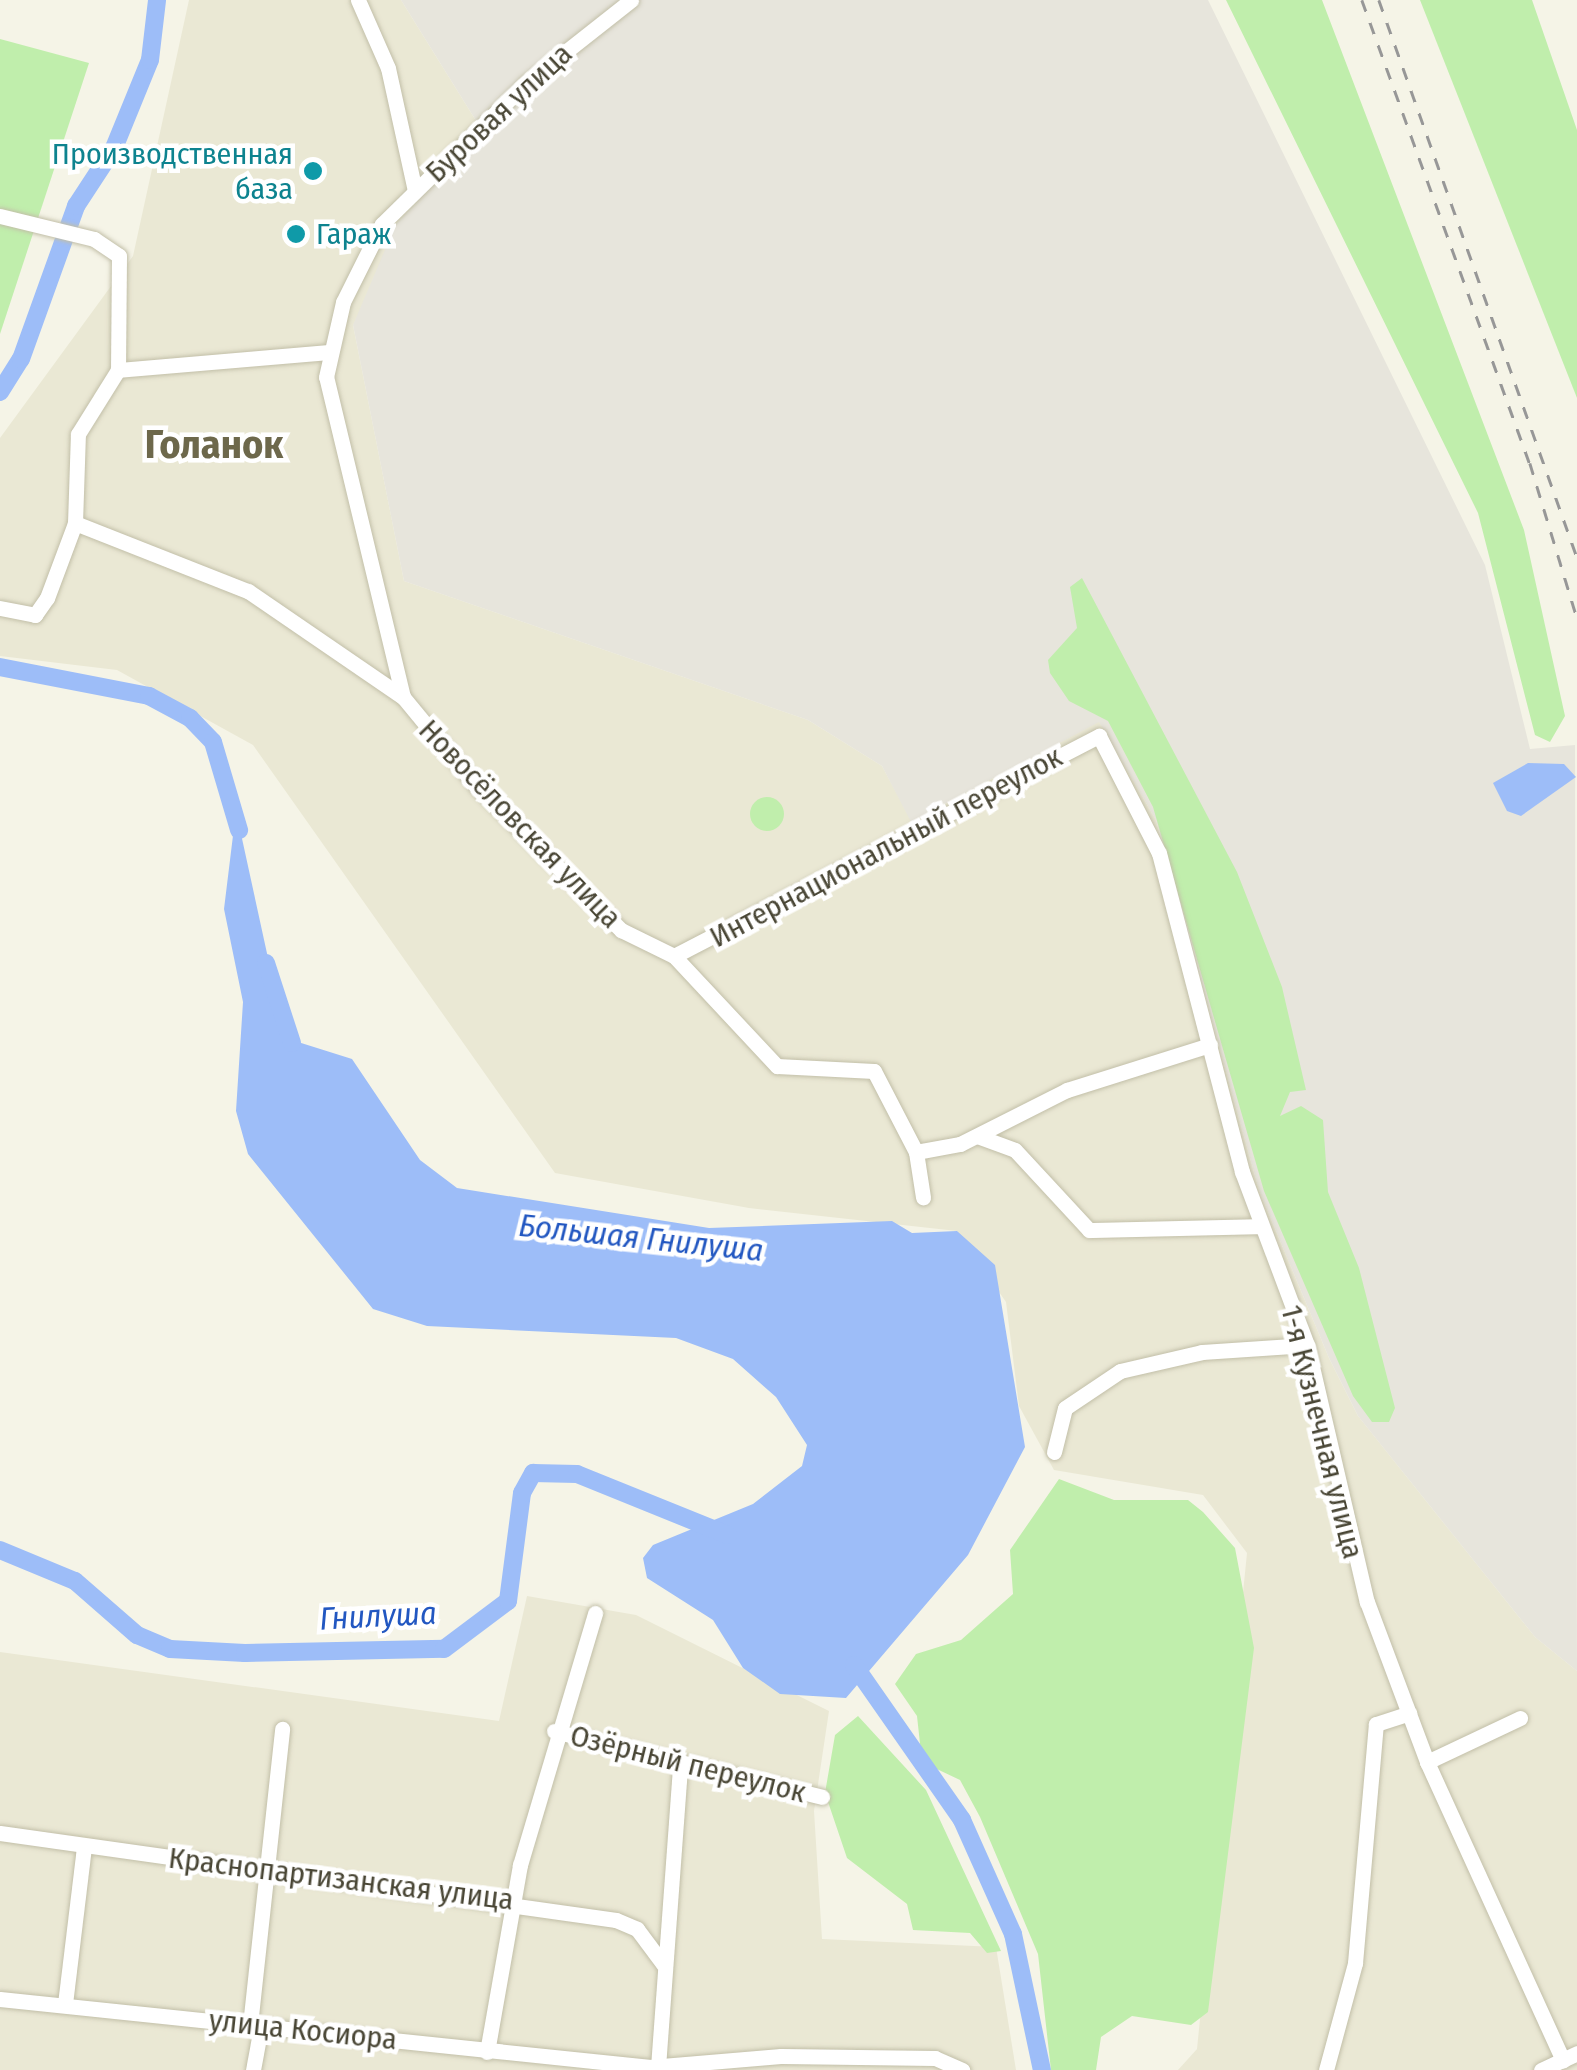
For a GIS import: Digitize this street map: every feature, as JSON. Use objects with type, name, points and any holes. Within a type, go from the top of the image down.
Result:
[{"type":"street","name":"Буровая улица","points":[[358,0],[388,68],[415,190]]},
{"type":"street","name":"Буровая улица","points":[[327,352],[362,251],[415,190],[631,0]]},
{"type":"street","points":[[0,216],[66,232],[119,256],[118,370],[78,434],[75,523],[34,615],[0,608]]},
{"type":"street","points":[[118,370],[327,352],[360,534],[403,697]]},
{"type":"street","name":"Новосёловская улица","points":[[75,523],[248,591],[403,697],[478,788],[622,930],[674,956],[777,1066],[874,1071],[916,1152],[923,1198]]},
{"type":"street","name":"Интернациональный переулок","points":[[674,956],[1098,736]]},
{"type":"street","name":"1-я Кузнечная улица","points":[[1098,736],[1154,840],[1259,1226],[1307,1345],[1338,1508],[1409,1713],[1427,1762],[1570,2056]]},
{"type":"street","points":[[916,1152],[977,1136],[1067,1090],[1210,1045]]},
{"type":"street","points":[[977,1136],[1015,1150],[1097,1233],[1216,1221],[1259,1226]]},
{"type":"street","points":[[1054,1452],[1065,1408],[1120,1371],[1202,1352],[1307,1345]]},
{"type":"street","points":[[487,2052],[512,1900],[554,1731],[595,1612]]},
{"type":"street","points":[[1326,2070],[1356,1963],[1376,1724],[1409,1713]]},
{"type":"street","points":[[1427,1762],[1520,1718]]},
{"type":"street","points":[[253,2070],[262,1872],[282,1728]]},
{"type":"street","name":"Озёрный переулок","points":[[554,1731],[680,1768],[822,1797]]},
{"type":"street","points":[[652,2068],[680,1768]]},
{"type":"street","name":"Краснопартизанская улица","points":[[0,1833],[262,1872],[512,1900],[628,1923],[663,1964]]},
{"type":"street","points":[[65,2004],[84,1846]]},
{"type":"street","name":"улица Косиора","points":[[0,1999],[652,2068],[793,2056],[935,2058],[962,2070]]},
{"type":"street","points":[[1541,2070],[1570,2056]]},
{"type":"shaded area","points":[[189,0],[401,0],[483,132],[353,325],[404,581],[808,720],[882,766],[912,822],[1099,721],[1156,820],[1259,1190],[1329,1358],[1358,1416],[1535,1637],[1577,1671],[1577,2070],[1178,2070],[1197,2049],[1247,1553],[1203,1495],[1054,1470],[1019,1406],[1006,1302],[957,1231],[749,1208],[555,1173],[253,745],[117,670],[0,656],[0,438],[133,256]]},
{"type":"shaded area","points":[[401,0],[1208,0],[1485,565],[1530,749],[1575,745],[1577,1671],[1535,1637],[1358,1416],[1329,1358],[1259,1190],[1156,820],[1099,722],[911,822],[882,766],[808,720],[404,581],[353,325],[396,224],[483,132]]},
{"type":"shaded area","points":[[527,1596],[636,1615],[829,1711],[814,1811],[822,1939],[996,1947],[1016,2070],[0,2070],[0,1652],[499,1721]]},
{"type":"green space","points":[[1226,0],[1322,0],[1524,530],[1565,716],[1550,742],[1535,735],[1478,513]]},
{"type":"green space","points":[[1420,0],[1532,0],[1577,130],[1577,398]]},
{"type":"green space","points":[[0,39],[89,63],[0,334]]},
{"type":"green space","points":[[1082,578],[1237,872],[1282,987],[1306,1090],[1290,1092],[1280,1116],[1301,1106],[1323,1120],[1328,1192],[1359,1268],[1395,1408],[1389,1422],[1372,1422],[1353,1396],[1264,1191],[1153,807],[1108,721],[1069,701],[1050,673],[1048,660],[1077,628],[1070,587]]},
{"type":"green space","points":[[767,797],[779,802],[784,814],[779,826],[767,831],[755,826],[750,814],[755,802]]},
{"type":"green space","points":[[1059,1479],[1114,1500],[1188,1500],[1203,1512],[1235,1548],[1254,1648],[1208,2012],[1191,2025],[1132,2016],[1101,2037],[1096,2070],[1051,2070],[1038,1954],[980,1817],[960,1780],[922,1762],[917,1716],[895,1684],[916,1654],[961,1640],[1013,1594],[1010,1550]]},
{"type":"green space","points":[[858,1716],[926,1790],[1001,1951],[987,1953],[970,1933],[913,1930],[907,1904],[847,1858],[825,1793],[835,1735]]},
{"type":"water","points":[[1528,763],[1564,764],[1576,777],[1521,816],[1507,811],[1493,783]]},
{"type":"water","points":[[236,811],[280,1013],[298,1042],[352,1059],[420,1160],[457,1188],[709,1228],[892,1221],[912,1233],[957,1231],[995,1265],[1025,1447],[968,1555],[846,1698],[780,1694],[743,1668],[713,1620],[647,1578],[643,1558],[653,1545],[753,1504],[802,1466],[807,1445],[776,1397],[733,1359],[676,1338],[427,1326],[373,1309],[248,1154],[236,1111],[243,1002],[224,909]]},
{"type":"waterway","name":"Большая Гнилуша","points":[[0,392],[21,359],[76,206],[114,148],[150,60],[157,0]]},
{"type":"waterway","name":"Большая Гнилуша","points":[[0,667],[149,696],[190,718],[213,742],[239,830]]},
{"type":"waterway","name":"Большая Гнилуша","points":[[266,963],[292,1043]]},
{"type":"waterway","name":"Гнилуша","points":[[0,1550],[75,1581],[137,1635],[170,1649],[245,1653],[444,1649],[508,1601],[522,1493],[533,1473],[577,1474],[728,1535]]},
{"type":"waterway","name":"Большая Гнилуша","points":[[854,1665],[962,1820],[1013,1934],[1042,2070]]},
{"type":"railway","points":[[1362,0],[1530,463],[1577,618]]},
{"type":"railway","points":[[1379,0],[1577,557]]},
{"type":"place","name":"Производственная база","points":[[313,171]]},
{"type":"place","name":"Гараж","points":[[296,234]]},
{"type":"district","name":"Голанок","points":[[214,445]]}]
